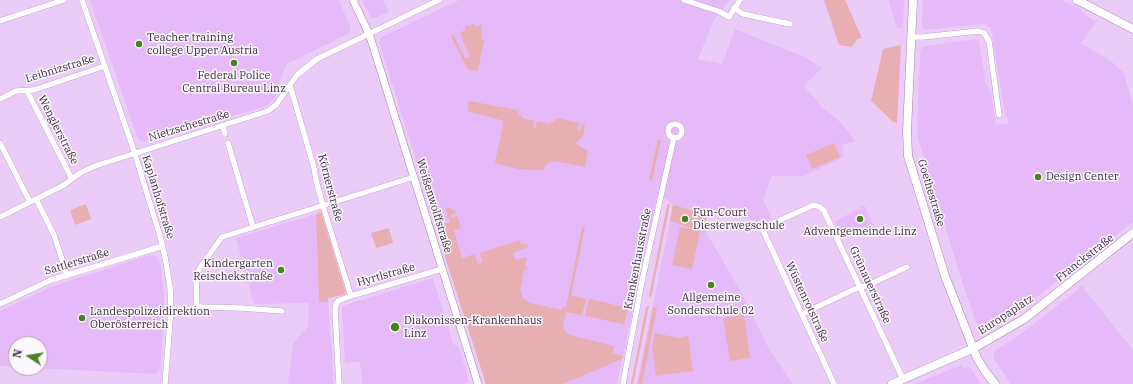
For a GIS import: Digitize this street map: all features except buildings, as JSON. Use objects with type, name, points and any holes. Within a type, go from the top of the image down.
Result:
[{"type":"main road","name":"Goethestraße","points":[[913,0],[907,131],[908,156],[945,276],[977,358],[995,384]]},
{"type":"main road","points":[[1077,0],[1133,29]]},
{"type":"main road","name":"Franckstraße","points":[[1050,299],[1133,234]]},
{"type":"main road","name":"Europaplatz","points":[[892,384],[974,348],[1024,318],[1050,299]]},
{"type":"street","points":[[0,21],[64,0]]},
{"type":"street","name":"Kaplanhofstraße","points":[[82,0],[135,154],[163,246],[170,287],[171,309],[165,384]]},
{"type":"street","name":"Weißenwolffstraße","points":[[353,0],[369,34],[478,384]]},
{"type":"street","name":"Nietzschestraße","points":[[0,217],[64,185],[80,173],[95,166],[268,111],[276,105],[300,72],[317,59],[439,0]]},
{"type":"street","points":[[684,0],[718,11],[729,17],[740,0]]},
{"type":"street","points":[[734,8],[743,14],[790,24]]},
{"type":"street","points":[[911,37],[978,31],[984,33],[989,41],[999,115]]},
{"type":"street","name":"Leibnizstraße","points":[[0,99],[16,91],[34,90],[105,66]]},
{"type":"street","name":"Körnerstraße","points":[[290,86],[314,168],[316,180],[351,296]]},
{"type":"street","name":"Wenglerstraße","points":[[27,91],[72,179]]},
{"type":"street","points":[[223,126],[225,134]]},
{"type":"street","name":"Krankenhausstraße","points":[[623,384],[643,275],[674,137]]},
{"type":"street","points":[[228,143],[253,227]]},
{"type":"street","points":[[0,144],[30,202]]},
{"type":"street","points":[[197,308],[196,275],[207,256],[222,237],[414,177]]},
{"type":"street","points":[[36,199],[54,236],[67,275]]},
{"type":"street","name":"Grünauerstraße","points":[[762,228],[814,205],[820,207],[824,211],[903,379]]},
{"type":"street","name":"Wüstenrotstraße","points":[[762,228],[834,384]]},
{"type":"street","name":"Sattlerstraße","points":[[0,304],[41,284],[163,246]]},
{"type":"street","points":[[802,314],[907,267]]},
{"type":"street","name":"Hyrtlstraße","points":[[339,384],[335,310],[336,304],[342,299],[351,296],[442,269]]},
{"type":"street","points":[[171,309],[241,308],[282,311]]},
{"type":"shaded area","name":"Federal Police Central Bureau Linz","points":[[90,0],[339,0],[351,29],[348,34],[287,64],[280,80],[276,96],[267,106],[142,142],[137,137]]},
{"type":"shaded area","points":[[362,0],[383,0],[389,12],[375,18],[371,18]]},
{"type":"shaded area","points":[[459,0],[730,0],[714,20],[698,59],[722,64],[735,29],[805,57],[822,68],[804,86],[824,109],[838,120],[856,141],[842,145],[844,157],[804,176],[772,176],[763,200],[772,218],[755,226],[751,219],[708,214],[673,205],[661,195],[657,195],[617,384],[486,384],[379,42],[382,37]]},
{"type":"shaded area","points":[[824,0],[845,0],[862,38],[857,39],[852,47],[839,45]]},
{"type":"shaded area","points":[[888,0],[904,0],[903,29],[897,28]]},
{"type":"shaded area","points":[[923,0],[1061,0],[1082,10],[1081,11],[1096,22],[1081,43],[1111,61],[1124,73],[1133,106],[1133,222],[1038,296],[986,328],[982,328],[977,324],[965,291],[917,135],[920,51],[922,47],[975,39],[979,41],[986,85],[991,91],[996,125],[1009,123],[1004,109],[991,28],[984,24],[924,30],[922,23]]},
{"type":"shaded area","points":[[474,24],[476,27],[482,24],[481,39],[484,40],[478,70],[474,71],[467,69],[451,36],[453,34],[465,58],[470,57],[461,36],[461,32],[466,30],[464,27],[469,25],[472,30],[470,25]]},
{"type":"shaded area","points":[[901,45],[897,123],[893,122],[871,101],[883,49]]},
{"type":"shaded area","points":[[469,101],[517,110],[518,115],[522,116],[522,118],[534,121],[533,129],[535,129],[537,121],[550,124],[550,122],[554,122],[557,118],[579,123],[577,130],[580,131],[582,124],[585,124],[583,137],[575,143],[588,151],[585,167],[554,161],[549,162],[544,169],[540,170],[519,169],[496,164],[495,162],[504,121],[467,111]]},
{"type":"shaded area","points":[[658,140],[661,140],[652,181],[649,180]]},
{"type":"shaded area","points":[[834,143],[840,157],[812,169],[806,155]]},
{"type":"shaded area","points":[[426,178],[429,180],[435,197],[435,206],[442,225],[450,222],[445,207],[455,210],[456,213],[451,215],[451,218],[457,216],[461,228],[454,230],[462,258],[475,254],[478,264],[483,262],[480,253],[519,240],[520,243],[529,245],[526,248],[513,253],[514,257],[516,257],[515,260],[527,257],[525,266],[528,267],[527,271],[524,270],[520,290],[523,298],[530,303],[562,310],[563,305],[566,308],[582,227],[585,227],[571,295],[586,299],[582,315],[566,312],[563,324],[564,329],[568,334],[614,346],[613,353],[623,356],[622,359],[563,384],[486,384],[422,179]]},
{"type":"shaded area","points":[[669,203],[651,298],[649,296],[667,206]]},
{"type":"shaded area","points":[[86,204],[91,219],[75,225],[70,210]]},
{"type":"shaded area","points":[[673,205],[708,214],[704,229],[706,232],[700,231],[692,269],[672,265],[680,227],[697,230],[670,221]]},
{"type":"shaded area","points":[[864,205],[874,226],[843,239],[835,222]]},
{"type":"shaded area","points":[[321,212],[345,290],[345,294],[343,295],[328,298],[328,302],[319,302],[316,214]]},
{"type":"shaded area","name":"Kindergarten Reischekstraße","points":[[316,214],[319,302],[328,302],[334,384],[288,384],[293,344],[308,326],[309,303],[254,304],[236,238]]},
{"type":"shaded area","points":[[670,221],[706,232],[739,288],[769,349],[793,384],[637,384]]},
{"type":"shaded area","points":[[389,228],[393,243],[376,248],[371,233]]},
{"type":"shaded area","name":"Landespolizeidirektion Oberösterreich","points":[[150,255],[156,256],[160,262],[164,293],[164,326],[160,369],[158,372],[154,374],[48,369],[48,336],[8,336],[8,366],[0,366],[0,311],[53,286]]},
{"type":"shaded area","name":"Diakonissen-Krankenhaus Linz","points":[[433,278],[453,344],[459,347],[469,382],[462,384],[362,384],[360,362],[345,363],[342,308],[345,305]]},
{"type":"shaded area","points":[[1082,286],[1133,350],[1133,384],[1011,384],[995,361],[993,355],[995,351],[1025,331]]},
{"type":"shaded area","points":[[589,299],[628,308],[624,324],[585,316]]},
{"type":"shaded area","points":[[648,306],[633,384],[631,384],[646,307]]},
{"type":"shaded area","points":[[653,307],[657,308],[642,384],[638,384]]},
{"type":"shaded area","points":[[744,315],[750,358],[730,361],[723,318]]},
{"type":"shaded area","points":[[655,333],[678,338],[688,336],[693,371],[656,376],[652,348]]},
{"type":"shaded area","points":[[962,365],[962,368],[970,367],[981,384],[914,384]]},
{"type":"place","name":"Teacher training college Upper Austria","points":[[139,44]]},
{"type":"place","name":"Federal Police Central Bureau Linz","points":[[234,63]]},
{"type":"place","name":"Design Center","points":[[1038,177]]},
{"type":"place","name":"Fun-Court Diesterwegschule","points":[[685,219]]},
{"type":"place","name":"Adventgemeinde Linz","points":[[860,219]]},
{"type":"place","name":"Kindergarten Reischekstraße","points":[[281,270]]},
{"type":"place","name":"Allgemeine Sonderschule 02","points":[[711,285]]},
{"type":"place","name":"Landespolizeidirektion Oberösterreich","points":[[82,318]]},
{"type":"place","name":"Diakonissen-Krankenhaus Linz","points":[[395,327]]}]
